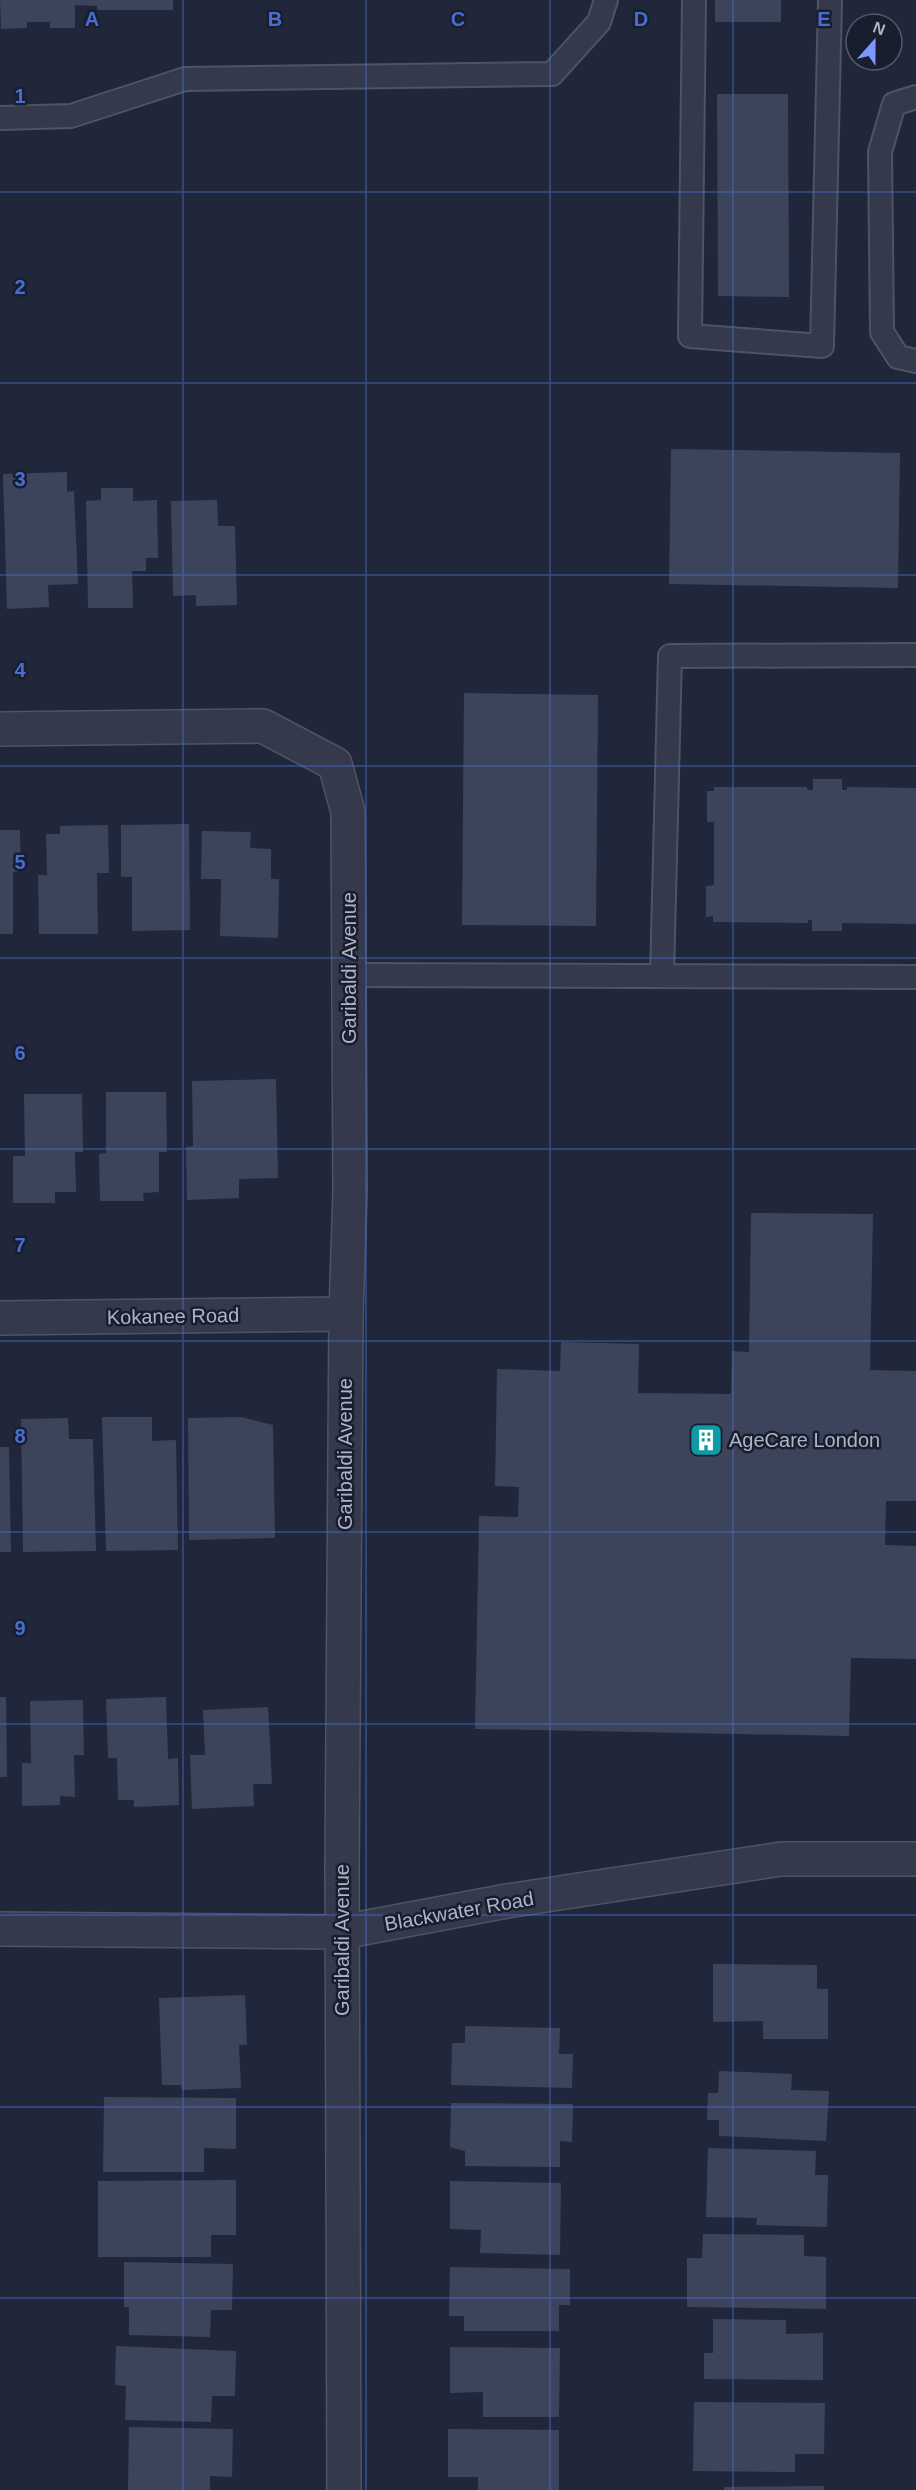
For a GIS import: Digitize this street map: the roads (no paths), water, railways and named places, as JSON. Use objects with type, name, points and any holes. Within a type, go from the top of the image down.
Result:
[{"type":"street","name":"Garibaldi Avenue","points":[[0,729],[263,726],[335,764],[348,812],[350,1191],[346,1314],[342,1932],[344,2490]]},
{"type":"street","name":"Kokanee Road","points":[[0,1318],[346,1314]]},
{"type":"street","name":"Blackwater Road","points":[[0,1929],[342,1932],[507,1901],[781,1859],[916,1859]]},
{"type":"lane","points":[[0,118],[71,116],[185,79],[552,74],[599,22],[606,0]]},
{"type":"lane","points":[[694,0],[690,336],[822,346],[830,0]]},
{"type":"lane","points":[[916,97],[894,104],[880,152],[882,332],[898,357],[916,361]]},
{"type":"lane","points":[[662,976],[670,656],[916,655]]},
{"type":"lane","points":[[349,975],[916,977]]},
{"type":"place","name":"AgeCare London","points":[[706,1440]]}]
